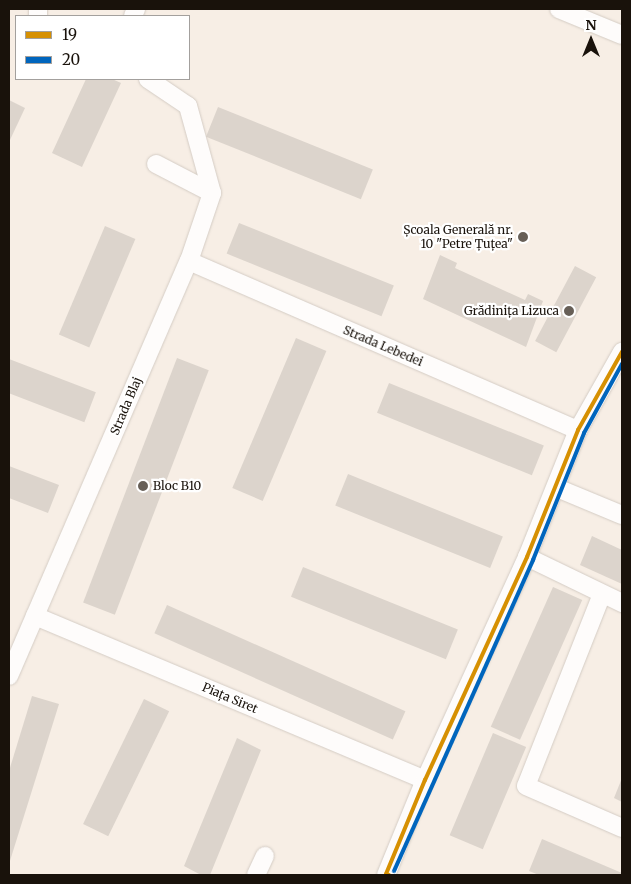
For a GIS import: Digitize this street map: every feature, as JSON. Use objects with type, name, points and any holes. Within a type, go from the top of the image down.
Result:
[{"type":"street","points":[[558,9],[622,35]]},
{"type":"street","points":[[149,80],[188,106],[212,193]]},
{"type":"street","points":[[156,164],[212,193]]},
{"type":"street","name":"Strada Blaj","points":[[9,676],[189,261],[212,193]]},
{"type":"street","name":"Strada Lebedei","points":[[189,261],[578,430]]},
{"type":"street","points":[[387,875],[425,780],[557,488],[578,430],[622,352]]},
{"type":"street","points":[[557,488],[622,515]]},
{"type":"street","points":[[527,557],[622,603]]},
{"type":"street","points":[[602,594],[526,786],[622,828]]},
{"type":"street","name":"Piața Siret","points":[[35,616],[425,780]]},
{"type":"street","points":[[256,875],[265,856]]},
{"type":"building","points":[[86,80],[114,80],[121,83],[82,167],[52,153]]},
{"type":"building","points":[[9,100],[25,108],[9,142]]},
{"type":"building","points":[[218,107],[373,170],[361,199],[206,137]]},
{"type":"building","points":[[239,223],[394,286],[381,316],[227,254]]},
{"type":"building","points":[[105,226],[135,239],[89,348],[59,335]]},
{"type":"building","points":[[440,255],[457,263],[455,268],[525,300],[528,294],[543,301],[526,347],[423,299]]},
{"type":"building","name":"Grădinița Lizuca","points":[[575,266],[596,277],[556,352],[535,341]]},
{"type":"building","points":[[296,338],[326,351],[263,501],[232,488]]},
{"type":"building","name":"Bloc B10","points":[[177,358],[209,370],[115,615],[83,603]]},
{"type":"building","points":[[9,359],[96,392],[84,422],[9,393]]},
{"type":"building","points":[[389,383],[544,446],[532,475],[377,413]]},
{"type":"building","points":[[9,466],[59,485],[48,513],[9,498]]},
{"type":"building","points":[[348,474],[503,537],[490,568],[335,506]]},
{"type":"building","points":[[592,536],[622,550],[622,584],[580,565]]},
{"type":"building","points":[[303,567],[458,630],[446,659],[291,597]]},
{"type":"building","points":[[553,587],[582,600],[520,740],[491,727]]},
{"type":"building","points":[[167,605],[405,711],[393,739],[154,633]]},
{"type":"building","points":[[32,696],[59,704],[9,864],[9,771]]},
{"type":"building","points":[[144,699],[169,711],[108,836],[83,824]]},
{"type":"building","points":[[493,733],[526,747],[483,849],[450,835]]},
{"type":"building","points":[[237,738],[261,750],[210,875],[201,875],[184,866]]},
{"type":"building","points":[[622,778],[622,802],[614,798]]},
{"type":"building","points":[[542,839],[622,873],[622,875],[539,875],[529,871]]},
{"type":"transit line","name":"19","points":[[389,875],[386,874],[425,780],[527,557],[578,430],[622,352]]},
{"type":"transit line","name":"20","points":[[394,871],[533,560],[584,433],[622,364]]},
{"type":"place","name":"Școala Generală nr. 10 \"Petre Țuțea\"","points":[[523,237]]},
{"type":"place","name":"Grădinița Lizuca","points":[[569,311]]},
{"type":"place","name":"Bloc B10","points":[[143,486]]}]
